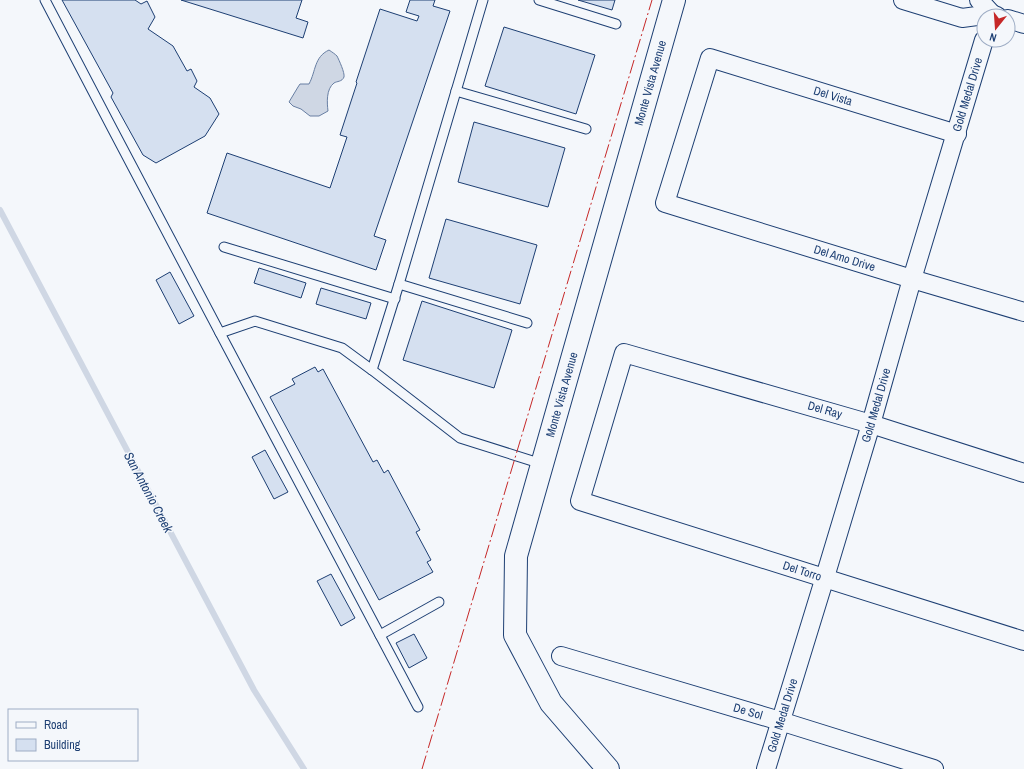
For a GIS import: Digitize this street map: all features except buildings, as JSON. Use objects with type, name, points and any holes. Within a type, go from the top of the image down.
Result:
[{"type":"street","name":"Monte Vista Avenue","points":[[608,769],[551,703],[515,635],[516,556],[674,0]]},
{"type":"street","points":[[902,0],[962,18],[976,16]]},
{"type":"street","points":[[979,0],[990,8]]},
{"type":"street","name":"Gold Medal Drive","points":[[766,769],[871,424],[912,279],[982,48]]},
{"type":"street","name":"Del Vista","points":[[665,203],[710,58],[957,134]]},
{"type":"street","name":"Del Amo Drive","points":[[665,203],[1024,312]]},
{"type":"street","name":"Del Ray","points":[[580,501],[624,352],[871,424],[1024,473]]},
{"type":"street","name":"Del Torro","points":[[580,501],[1024,641]]},
{"type":"street","name":"De Sol","points":[[562,656],[934,769]]},
{"type":"lane","points":[[45,0],[418,707]]},
{"type":"lane","points":[[372,370],[400,284],[483,0]]},
{"type":"lane","points":[[539,0],[616,24]]},
{"type":"lane","points":[[456,91],[586,129]]},
{"type":"lane","points":[[224,247],[394,300]]},
{"type":"lane","points":[[400,284],[527,322]]},
{"type":"lane","points":[[220,333],[255,321],[342,348],[460,438],[542,464]]},
{"type":"lane","points":[[380,635],[440,602]]},
{"type":"shaded area","points":[[329,50],[337,56],[343,70],[344,77],[341,81],[334,83],[331,86],[327,104],[328,111],[319,116],[310,116],[289,102],[300,84],[309,84],[318,60]]},
{"type":"waterway","name":"San Antonio Creek","points":[[0,210],[254,690],[304,769]]},
{"type":"power","points":[[422,769],[652,0]]}]
